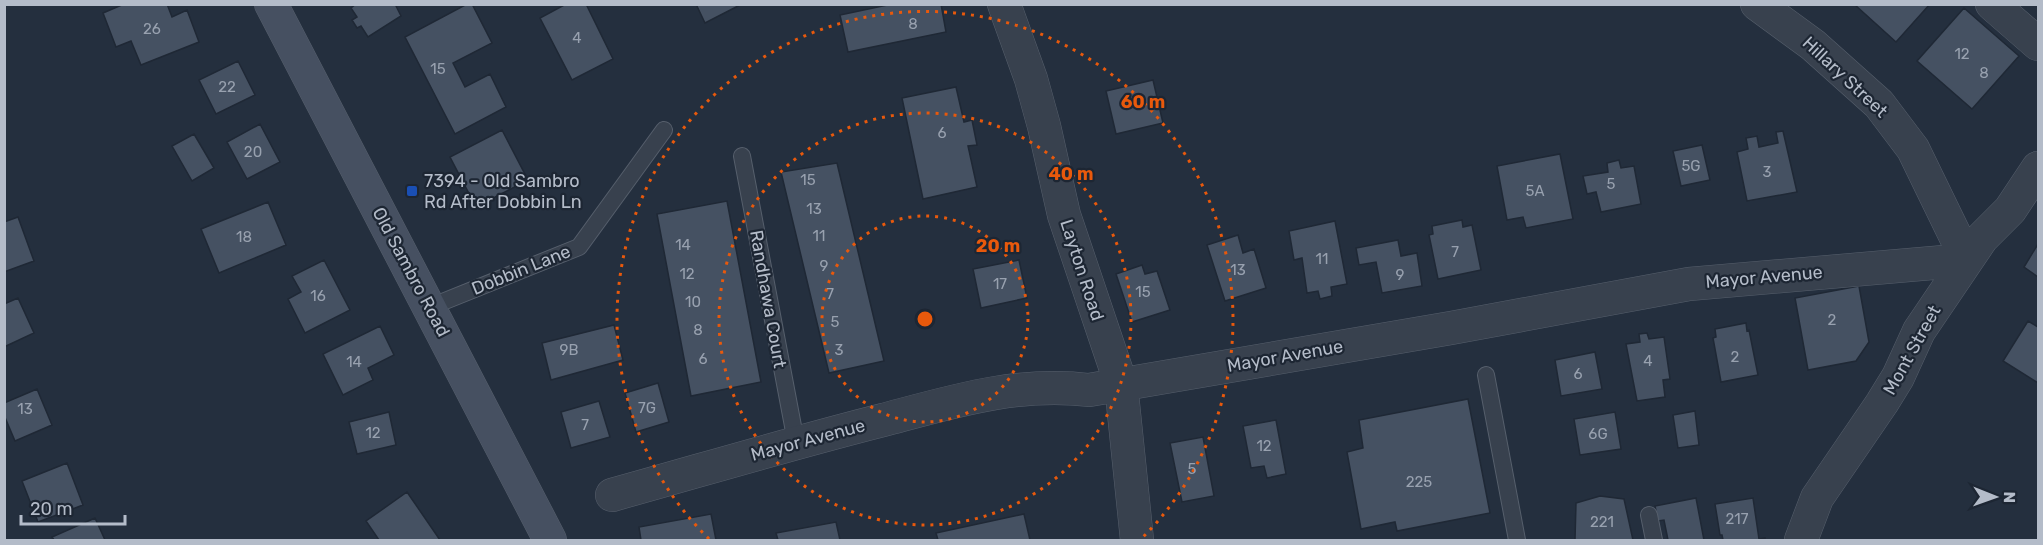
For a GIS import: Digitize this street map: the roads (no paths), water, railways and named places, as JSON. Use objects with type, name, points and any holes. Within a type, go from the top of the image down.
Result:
[{"type":"main road","name":"Old Sambro Road","points":[[271,4],[550,540]]},
{"type":"street","name":"Layton Road","points":[[1004,4],[1031,80],[1064,215],[1121,384],[1137,540]]},
{"type":"street","name":"Hillary Street","points":[[1757,4],[1813,45],[1879,104],[1912,149],[1967,260]]},
{"type":"street","points":[[1992,4],[2038,44]]},
{"type":"street","name":"Mont Street","points":[[1801,540],[1817,498],[1898,377],[1919,331],[1982,238],[2010,210],[2038,168]]},
{"type":"street","name":"Mayor Avenue","points":[[612,495],[796,442],[991,393],[1064,387],[1089,390],[1451,328],[1689,284],[1967,260]]},
{"type":"lane","name":"Dobbin Lane","points":[[430,307],[579,247],[664,130]]},
{"type":"lane","name":"Randhawa Court","points":[[742,156],[796,442]]},
{"type":"lane","points":[[1486,375],[1517,540]]},
{"type":"lane","points":[[1649,515],[1654,540]]},
{"type":"place","name":"7394 - Old Sambro Rd After Dobbin Ln","points":[[412,191]]}]
